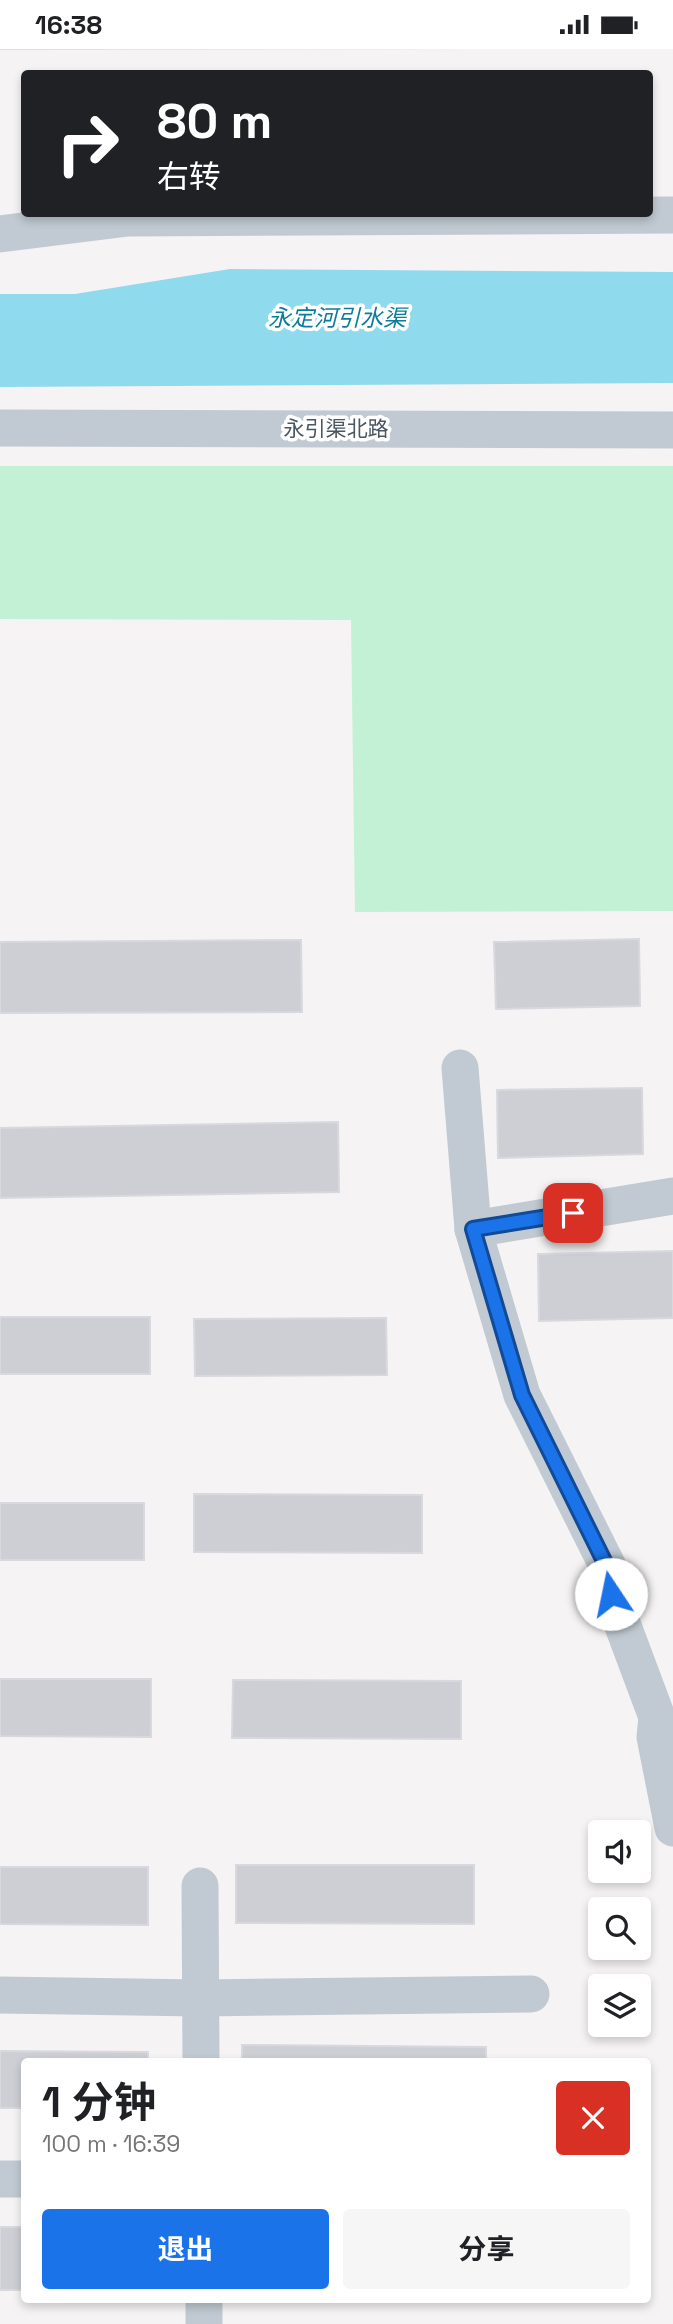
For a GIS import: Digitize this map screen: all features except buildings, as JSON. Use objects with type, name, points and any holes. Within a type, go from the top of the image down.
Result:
[{"type":"street","points":[[653,215],[673,215]]},
{"type":"street","points":[[0,234],[128,219],[400,217]]},
{"type":"street","name":"永引渠北路","points":[[0,428],[673,430]]},
{"type":"street","points":[[460,1068],[473,1229],[522,1395],[608,1569],[611,1594],[665,1716],[655,1737],[673,1828]]},
{"type":"street","points":[[473,1229],[673,1196]]},
{"type":"street","points":[[200,1886],[201,2058]]},
{"type":"street","points":[[0,1995],[200,1998],[531,1994]]},
{"type":"street","points":[[0,2179],[21,2179]]},
{"type":"street","points":[[204,2303],[204,2324]]},
{"type":"green space","points":[[0,49],[472,49],[0,50]]},
{"type":"green space","points":[[0,466],[673,466],[673,911],[355,912],[351,620],[0,619]]},
{"type":"water","name":"永定河引水渠","points":[[230,269],[673,272],[673,383],[0,387],[0,294],[75,294]]},
{"type":"route","points":[[573,1213],[473,1229],[522,1395],[608,1569],[611,1594]]}]
